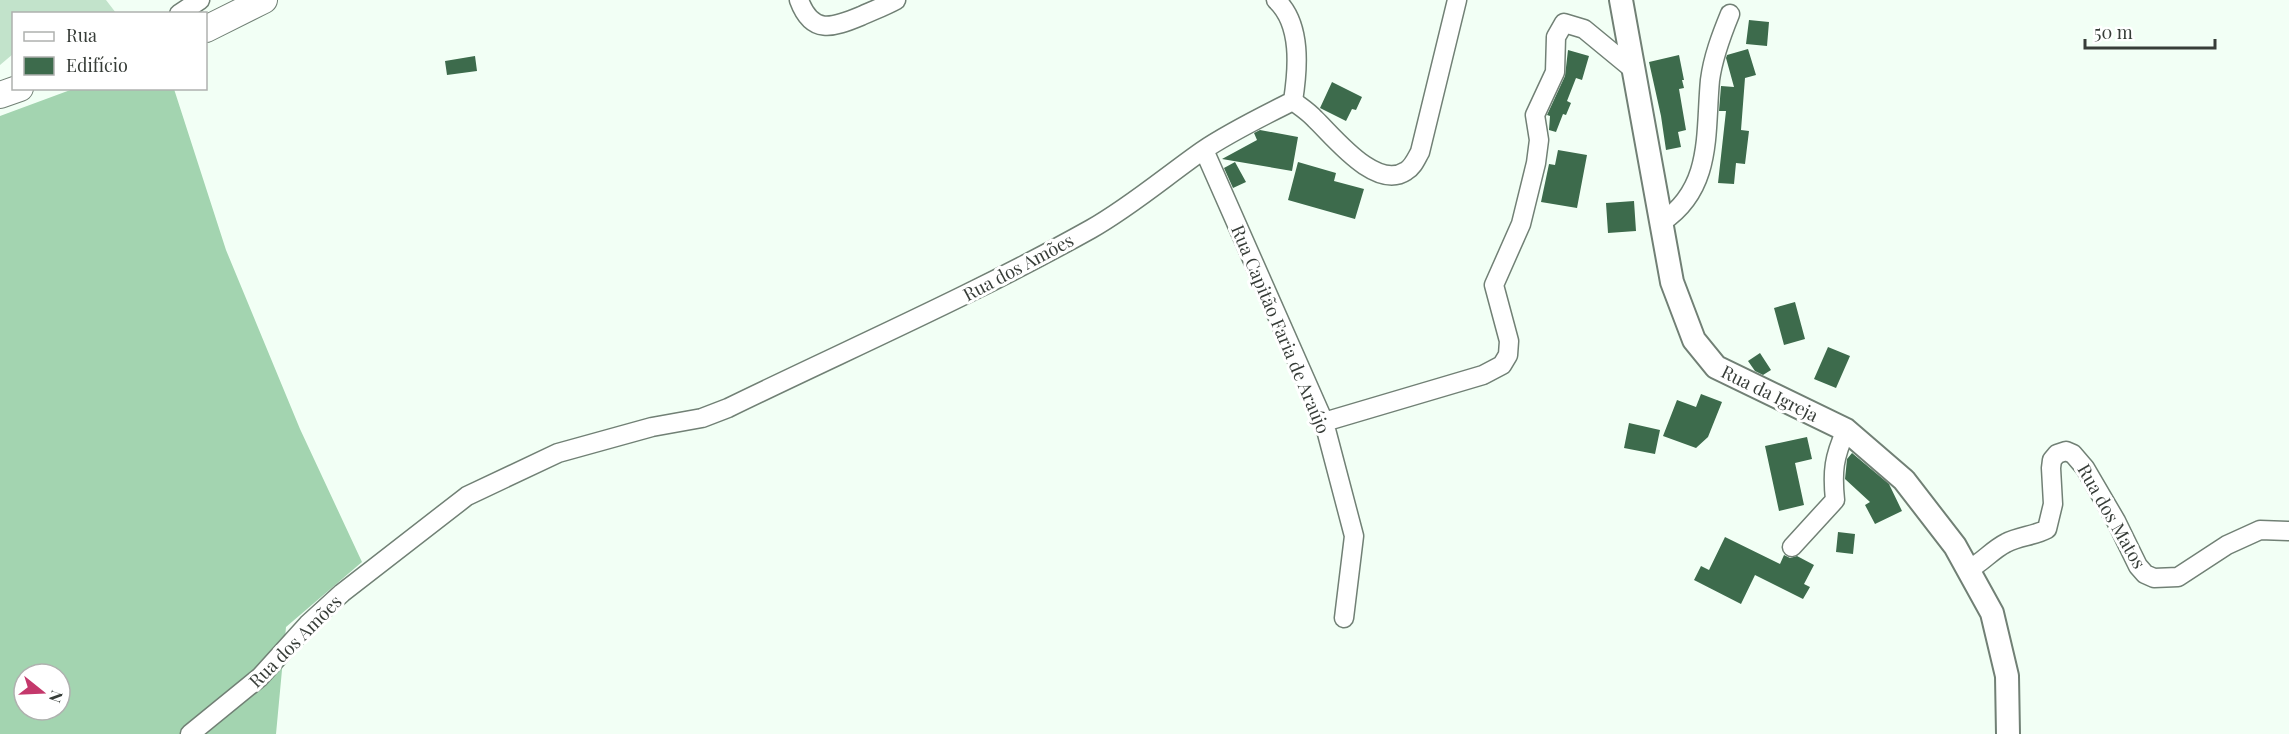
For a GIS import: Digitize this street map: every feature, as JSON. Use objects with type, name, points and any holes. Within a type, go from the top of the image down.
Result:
[{"type":"main road","points":[[207,28],[264,0]]},
{"type":"main road","points":[[0,95],[14,90]]},
{"type":"street","points":[[181,12],[200,0]]},
{"type":"street","points":[[800,0],[805,15],[816,25],[830,27],[896,0]]},
{"type":"street","points":[[1275,0],[1281,5],[1291,22],[1295,42],[1297,63],[1293,101],[1314,117],[1366,167],[1387,175],[1404,173],[1411,167],[1420,152],[1456,0]]},
{"type":"street","name":"Rua da Igreja","points":[[1621,0],[1672,282],[1694,340],[1716,367],[1846,430],[1904,480],[1955,546],[1992,614],[2007,676],[2008,734]]},
{"type":"street","points":[[1662,222],[1687,200],[1704,158],[1710,80],[1717,45],[1730,14]]},
{"type":"street","points":[[1324,422],[1483,375],[1502,365],[1508,355],[1509,341],[1494,285],[1521,224],[1536,163],[1539,140],[1535,115],[1555,72],[1556,37],[1564,23],[1584,29],[1635,71]]},
{"type":"street","name":"Rua dos Amões","points":[[190,734],[260,677],[308,624],[342,593],[467,496],[558,453],[652,427],[702,418],[728,408],[951,303],[1035,260],[1125,208],[1204,150],[1293,101]]},
{"type":"street","name":"Rua Capitão Faria de Araújo","points":[[1204,150],[1324,422],[1354,536],[1344,618]]},
{"type":"street","points":[[1792,547],[1835,500],[1833,469],[1837,450],[1846,430]]},
{"type":"street","name":"Rua dos Matos","points":[[1968,570],[1981,563],[1994,549],[2010,541],[2037,535],[2047,529],[2054,504],[2052,460],[2057,454],[2066,451],[2073,454],[2085,468],[2116,521],[2138,566],[2145,574],[2154,578],[2178,577],[2227,545],[2260,530],[2289,531]]},
{"type":"green space","points":[[0,0],[106,0],[115,12],[12,12],[12,55],[0,65]]},
{"type":"green space","points":[[70,90],[174,90],[226,250],[300,429],[362,562],[286,627],[276,734],[0,734],[0,116]]},
{"type":"building","points":[[1749,20],[1769,22],[1767,46],[1746,44]]},
{"type":"building","points":[[1748,49],[1756,75],[1745,78],[1741,130],[1749,131],[1745,164],[1736,163],[1734,184],[1718,183],[1726,111],[1719,111],[1721,86],[1734,87],[1726,58],[1727,55]]},
{"type":"building","points":[[1568,50],[1589,56],[1582,80],[1576,78],[1567,101],[1571,103],[1566,115],[1563,114],[1556,132],[1549,130],[1550,116],[1547,115],[1565,76]]},
{"type":"building","points":[[1679,55],[1684,88],[1679,89],[1686,130],[1678,132],[1681,147],[1666,150],[1649,62]]},
{"type":"building","points":[[475,56],[477,71],[447,75],[445,61]]},
{"type":"building","points":[[1332,82],[1362,97],[1356,110],[1352,109],[1346,121],[1320,108]]},
{"type":"building","points":[[1260,130],[1298,137],[1292,171],[1222,159],[1257,140],[1254,133]]},
{"type":"building","points":[[1558,150],[1587,155],[1577,208],[1541,202],[1549,164],[1555,165]]},
{"type":"building","points":[[1235,162],[1246,182],[1233,188],[1224,168]]},
{"type":"building","points":[[1298,162],[1336,173],[1334,181],[1364,189],[1355,219],[1288,200]]},
{"type":"building","points":[[1634,201],[1636,231],[1608,233],[1606,203]]},
{"type":"building","points":[[1795,302],[1805,339],[1784,345],[1774,308]]},
{"type":"building","points":[[1828,347],[1850,356],[1836,388],[1814,379]]},
{"type":"building","points":[[1760,353],[1771,370],[1763,375],[1755,371],[1748,361]]},
{"type":"building","points":[[1701,394],[1722,402],[1708,437],[1696,448],[1663,436],[1677,400],[1696,407]]},
{"type":"building","points":[[1629,423],[1660,430],[1655,454],[1624,448]]},
{"type":"building","points":[[1807,437],[1812,459],[1795,463],[1804,505],[1779,511],[1765,446]]},
{"type":"building","points":[[1852,453],[1889,484],[1902,511],[1875,524],[1865,505],[1870,502],[1845,479],[1847,459]]},
{"type":"building","points":[[1838,532],[1855,534],[1853,554],[1836,552]]},
{"type":"building","points":[[1725,537],[1780,564],[1784,555],[1790,558],[1797,556],[1814,565],[1804,584],[1810,587],[1803,599],[1755,575],[1741,604],[1694,580],[1701,566],[1709,570]]}]
